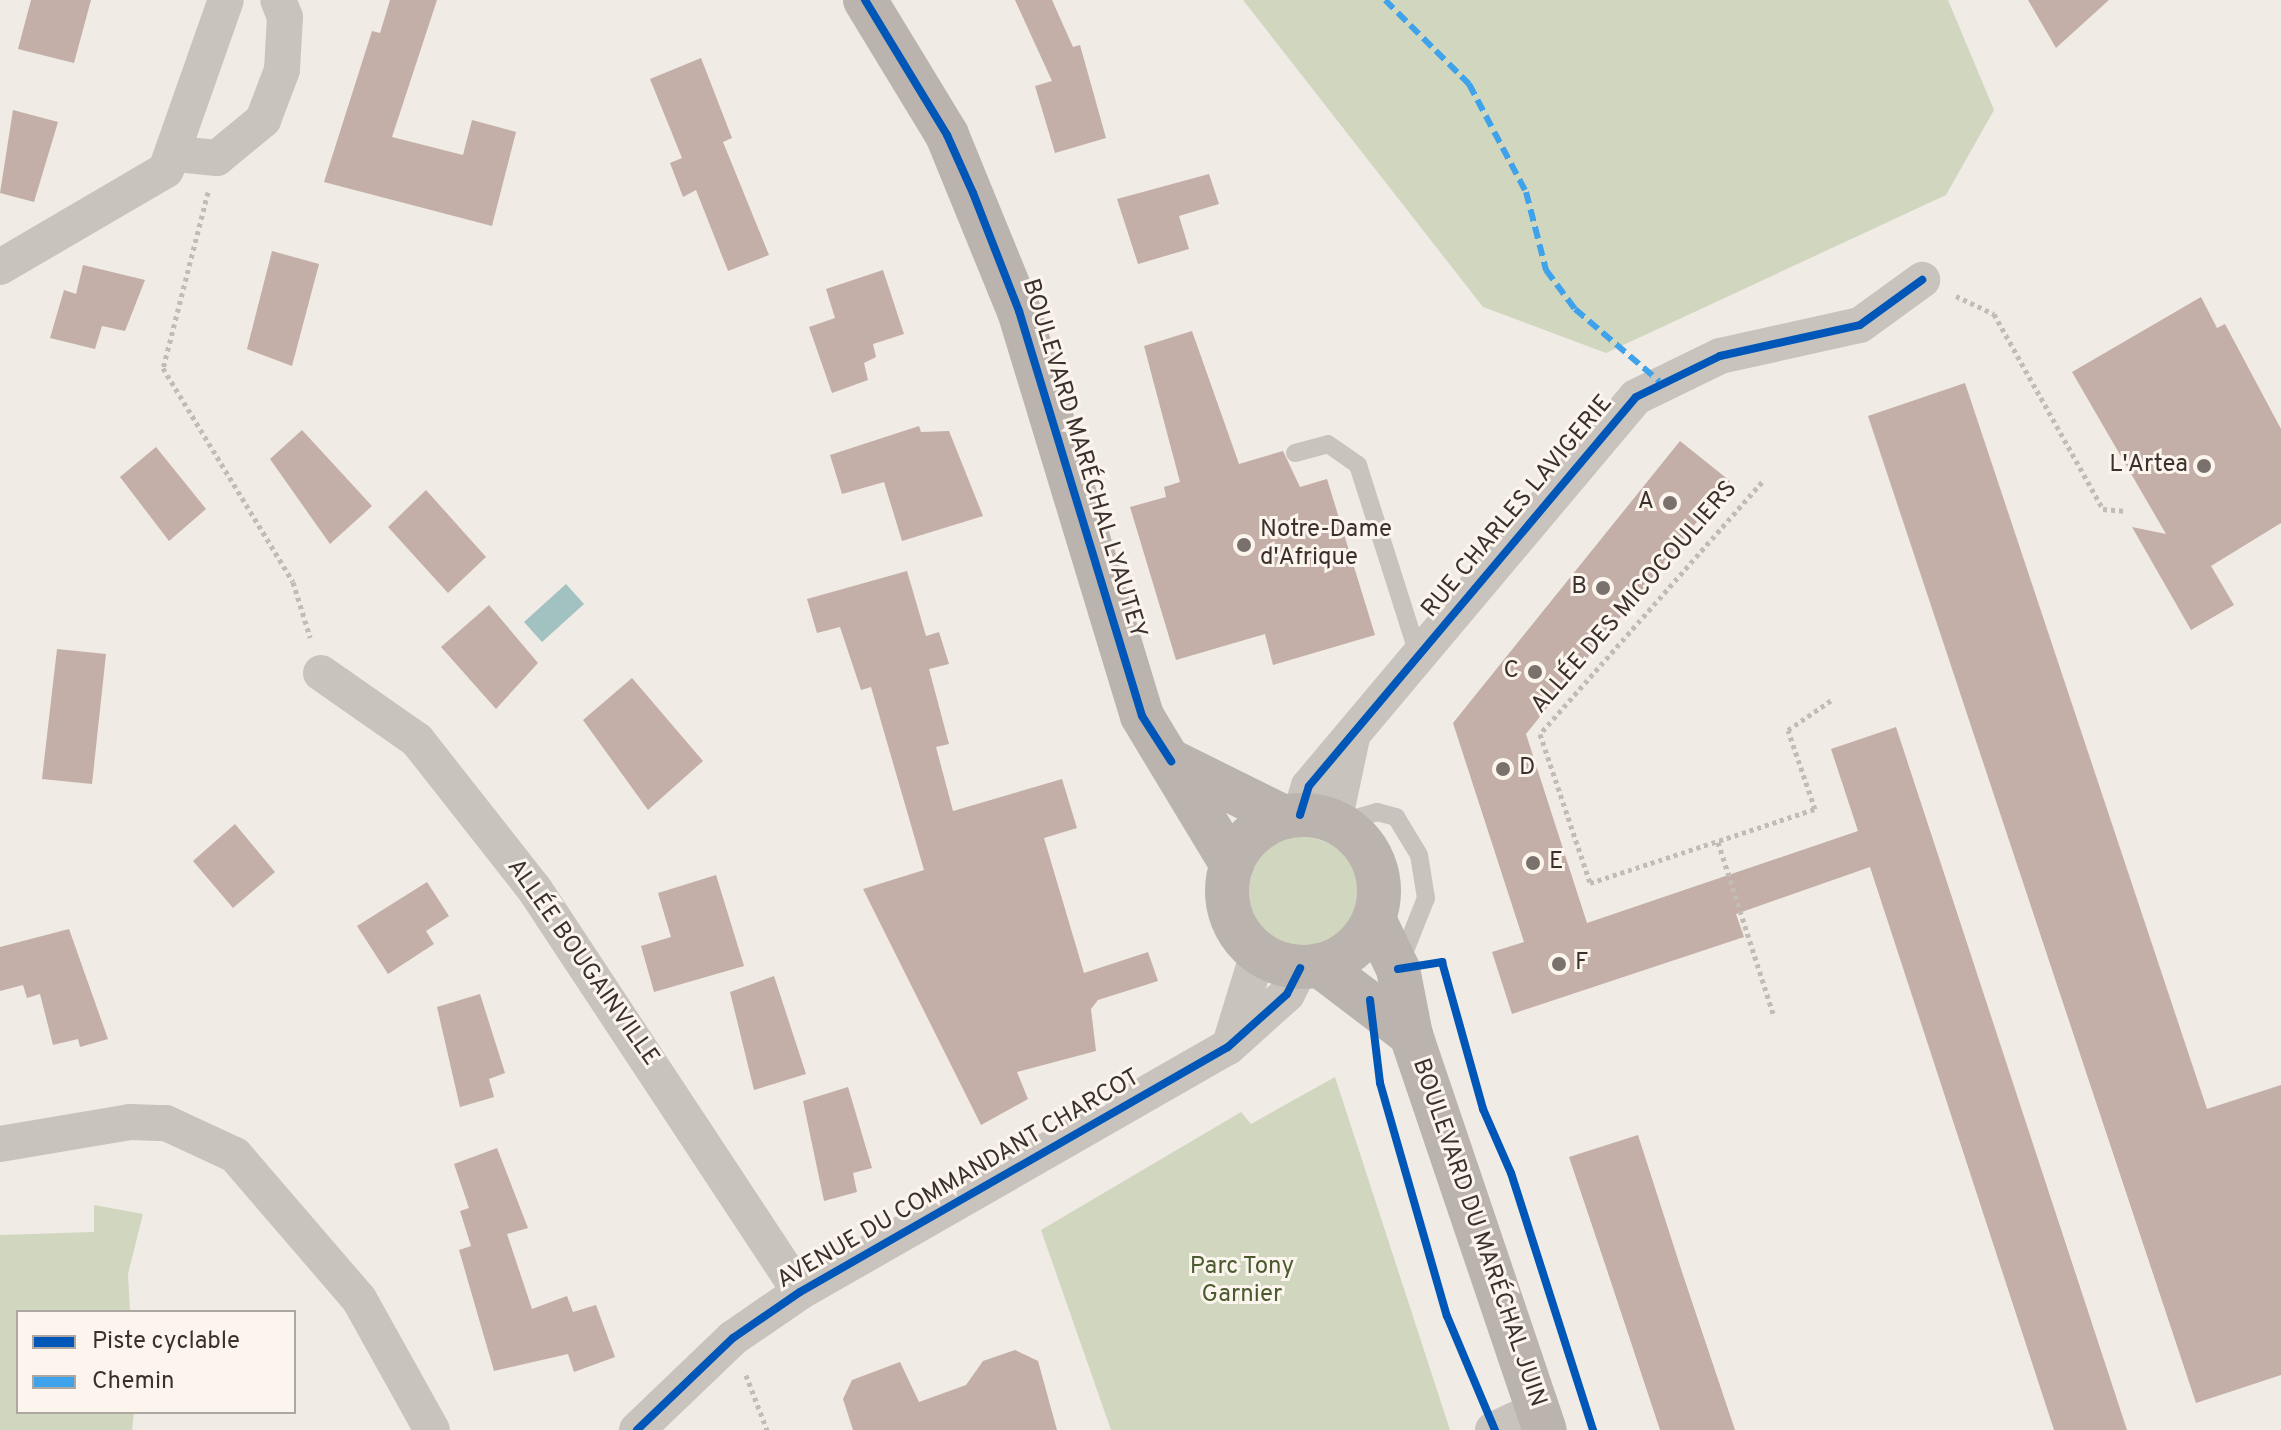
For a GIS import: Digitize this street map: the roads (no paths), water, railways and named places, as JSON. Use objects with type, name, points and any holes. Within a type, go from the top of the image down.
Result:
[{"type":"main road","name":"BOULEVARD MARÉCHAL LYAUTEY","points":[[865,0],[947,135],[1019,311],[1142,716],[1232,865]]},
{"type":"main road","points":[[1171,761],[1314,819],[1370,854],[1379,897],[1374,919],[1343,957],[1309,966]]},
{"type":"main road","points":[[1314,819],[1252,835],[1232,865],[1230,913],[1258,953],[1309,966],[1411,1035]]},
{"type":"main road","name":"BOULEVARD DU MARÉCHAL JUIN","points":[[1374,919],[1398,969],[1411,1035],[1541,1419]]},
{"type":"street","points":[[0,267],[152,181],[176,154],[226,0]]},
{"type":"street","points":[[176,154],[217,158],[263,120],[282,70],[285,17],[278,0]]},
{"type":"street","name":"RUE CHARLES LAVIGERIE","points":[[1314,819],[1353,731],[1419,657],[1636,397],[1720,356],[1860,325],[1922,280]]},
{"type":"street","name":"ALLÉE BOUGAINVILLE","points":[[321,673],[417,740],[535,890],[800,1292]]},
{"type":"street","points":[[1228,1047],[1246,1010],[1258,953]]},
{"type":"street","name":"AVENUE DU COMMANDANT CHARCOT","points":[[637,1430],[733,1338],[800,1292],[1228,1047],[1287,994],[1309,966]]},
{"type":"street","points":[[0,1144],[130,1122],[166,1123],[235,1155],[359,1299],[432,1430]]},
{"type":"street","points":[[1493,1430],[1541,1419]]},
{"type":"lane","points":[[1295,453],[1328,444],[1358,465],[1419,657]]},
{"type":"lane","points":[[1314,819],[1377,812],[1396,817],[1419,855],[1426,898],[1398,969]]},
{"type":"water","points":[[566,584],[584,604],[542,642],[524,622]]},
{"type":"place","name":"L'Artea","points":[[2204,466]]},
{"type":"place","name":"A","points":[[1670,503]]},
{"type":"place","name":"Notre-Dame d'Afrique","points":[[1244,545]]},
{"type":"place","name":"B","points":[[1603,588]]},
{"type":"place","name":"C","points":[[1535,672]]},
{"type":"place","name":"D","points":[[1503,769]]},
{"type":"place","name":"E","points":[[1533,863]]},
{"type":"place","name":"F","points":[[1559,964]]},
{"type":"park label","name":"Parc Tony Garnier","points":[[1242,1282]]}]
